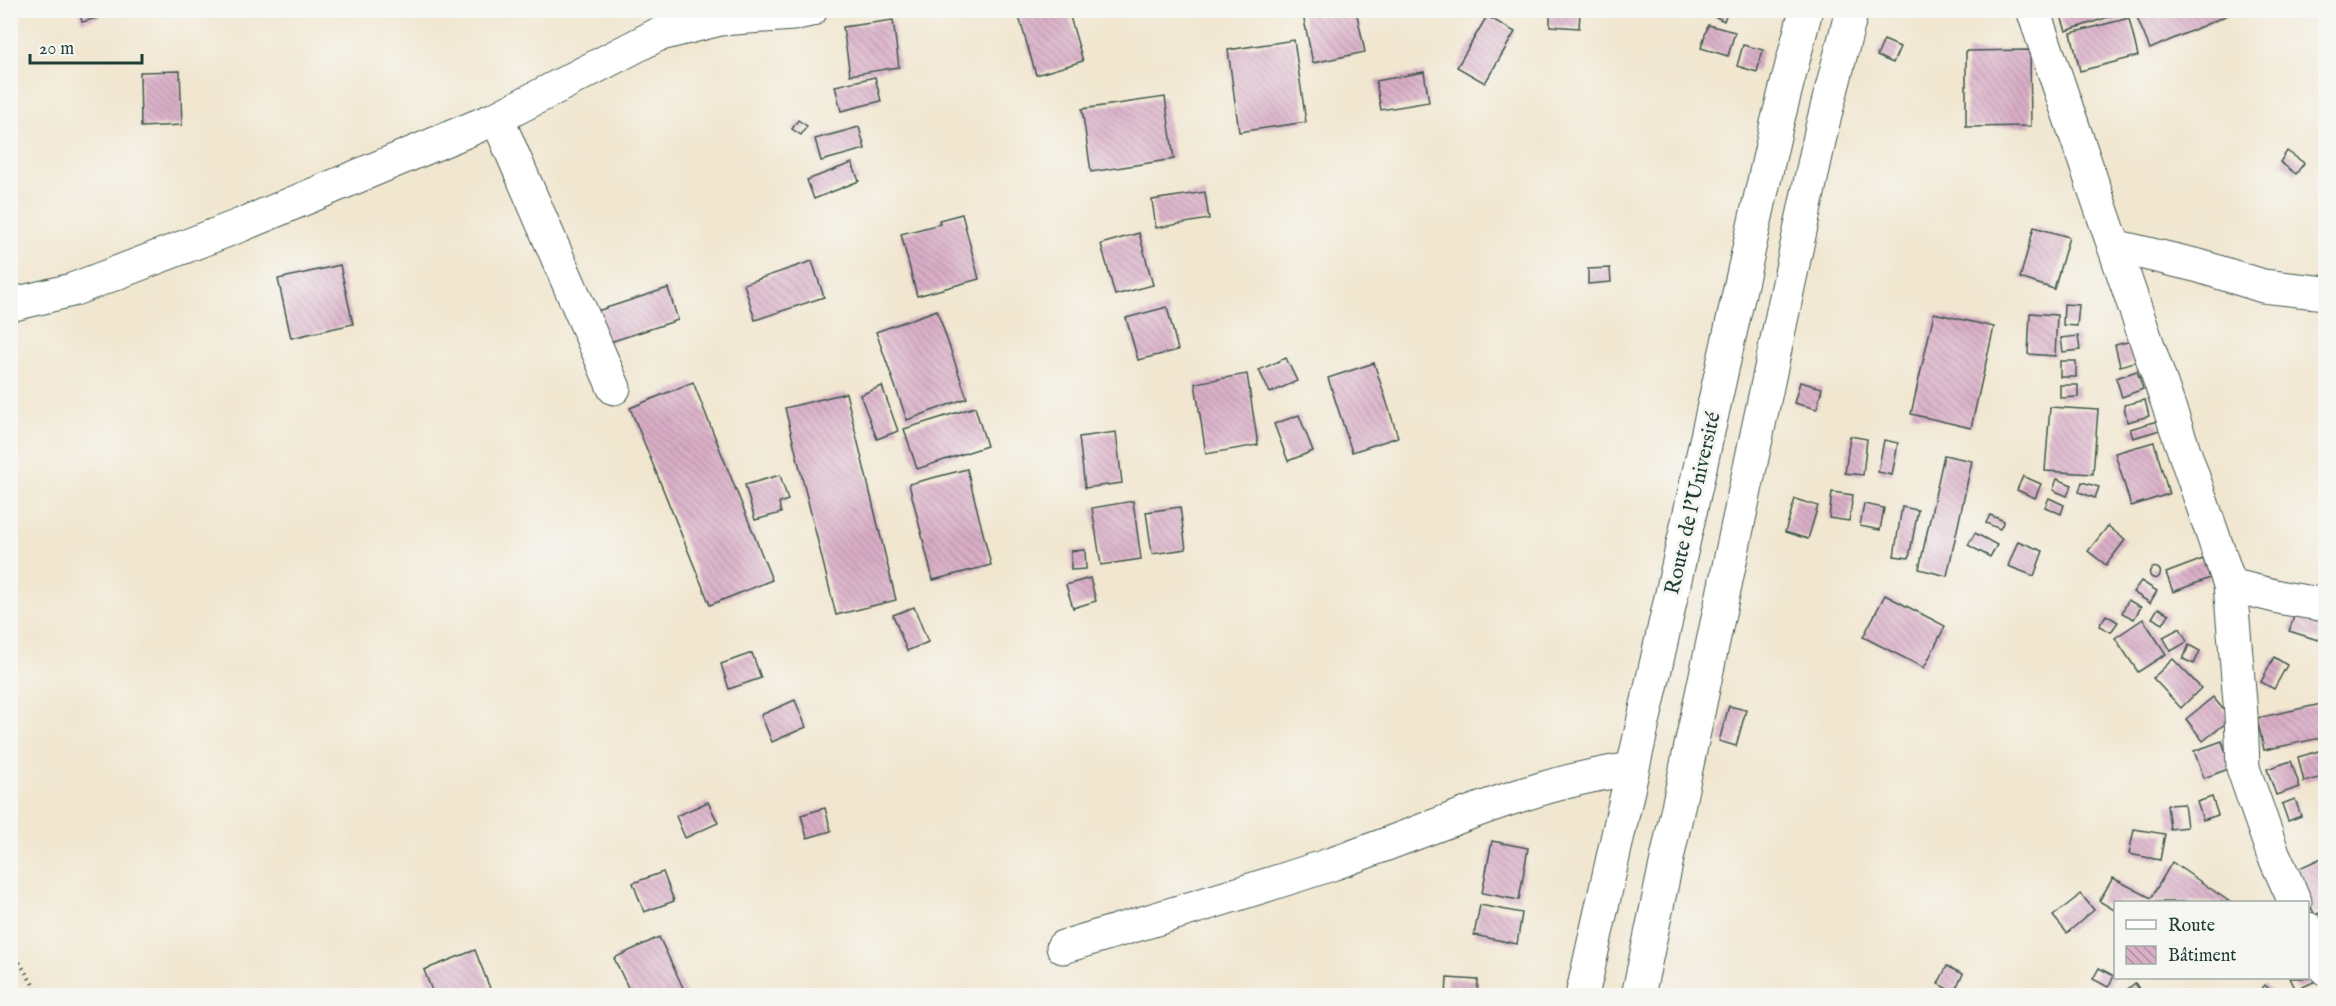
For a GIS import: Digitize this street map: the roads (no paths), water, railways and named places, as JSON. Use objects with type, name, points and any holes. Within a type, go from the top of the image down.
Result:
[{"type":"main road","points":[[11,303],[72,290],[241,225],[497,118],[657,35],[717,15],[793,14],[811,10]]},
{"type":"main road","name":"Route de l'Université","points":[[1582,996],[1777,123],[1806,10]]},
{"type":"main road","points":[[1638,996],[1822,128],[1852,10]]},
{"type":"main road","points":[[2033,10],[2230,585],[2241,714],[2243,768],[2272,851],[2294,901]]},
{"type":"main road","points":[[497,118],[614,388]]},
{"type":"main road","points":[[1777,123],[1822,128]]},
{"type":"main road","points":[[2114,246],[2263,286],[2325,293]]},
{"type":"main road","points":[[2230,585],[2283,598],[2325,605]]},
{"type":"main road","points":[[1063,947],[1329,865],[1486,806],[1599,774],[1632,769]]},
{"type":"main road","points":[[2309,933],[2325,969]]}]
